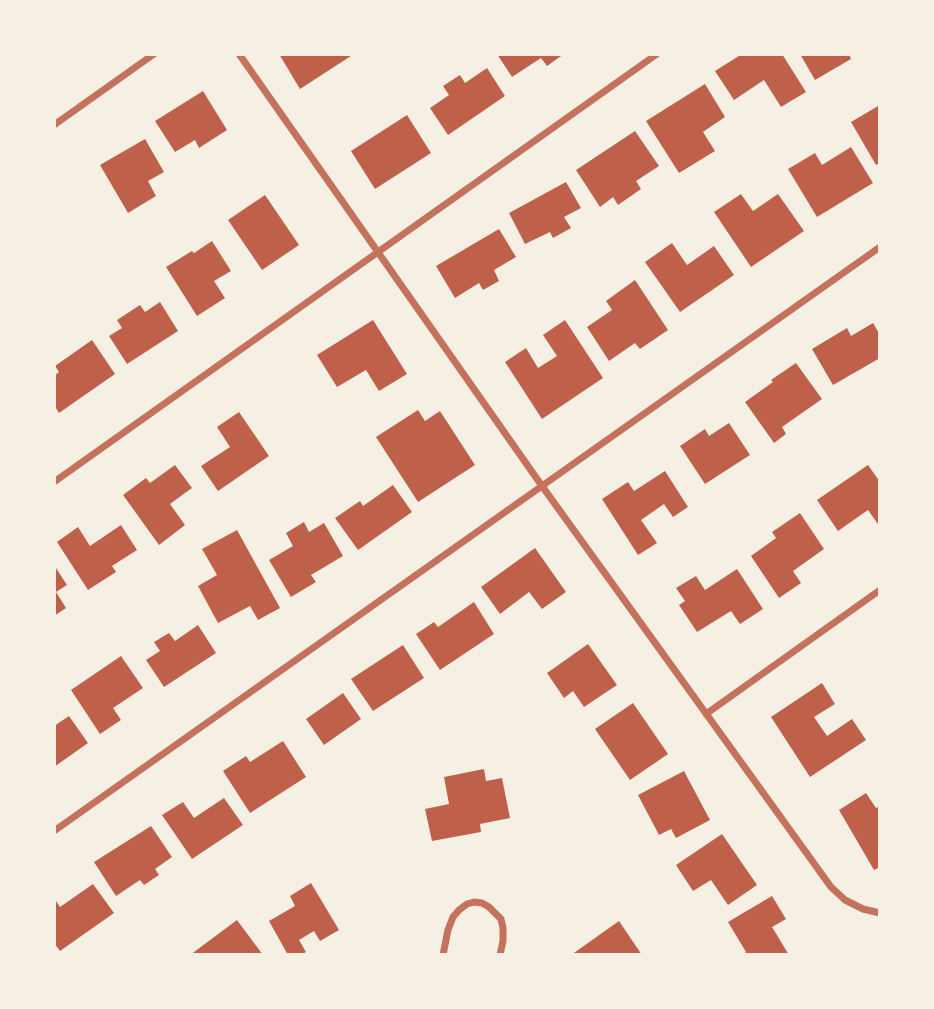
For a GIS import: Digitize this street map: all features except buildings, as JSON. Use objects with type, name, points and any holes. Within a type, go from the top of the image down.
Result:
[{"type":"street","points":[[54,125],[154,54]]},
{"type":"street","points":[[239,54],[542,486],[831,887],[845,900],[863,909],[880,913]]},
{"type":"street","points":[[54,482],[657,54]]},
{"type":"street","points":[[54,831],[880,247]]},
{"type":"street","points":[[706,714],[880,590]]},
{"type":"street","points":[[443,955],[453,917],[467,904],[474,902],[489,907],[501,919],[503,941],[500,955]]}]
